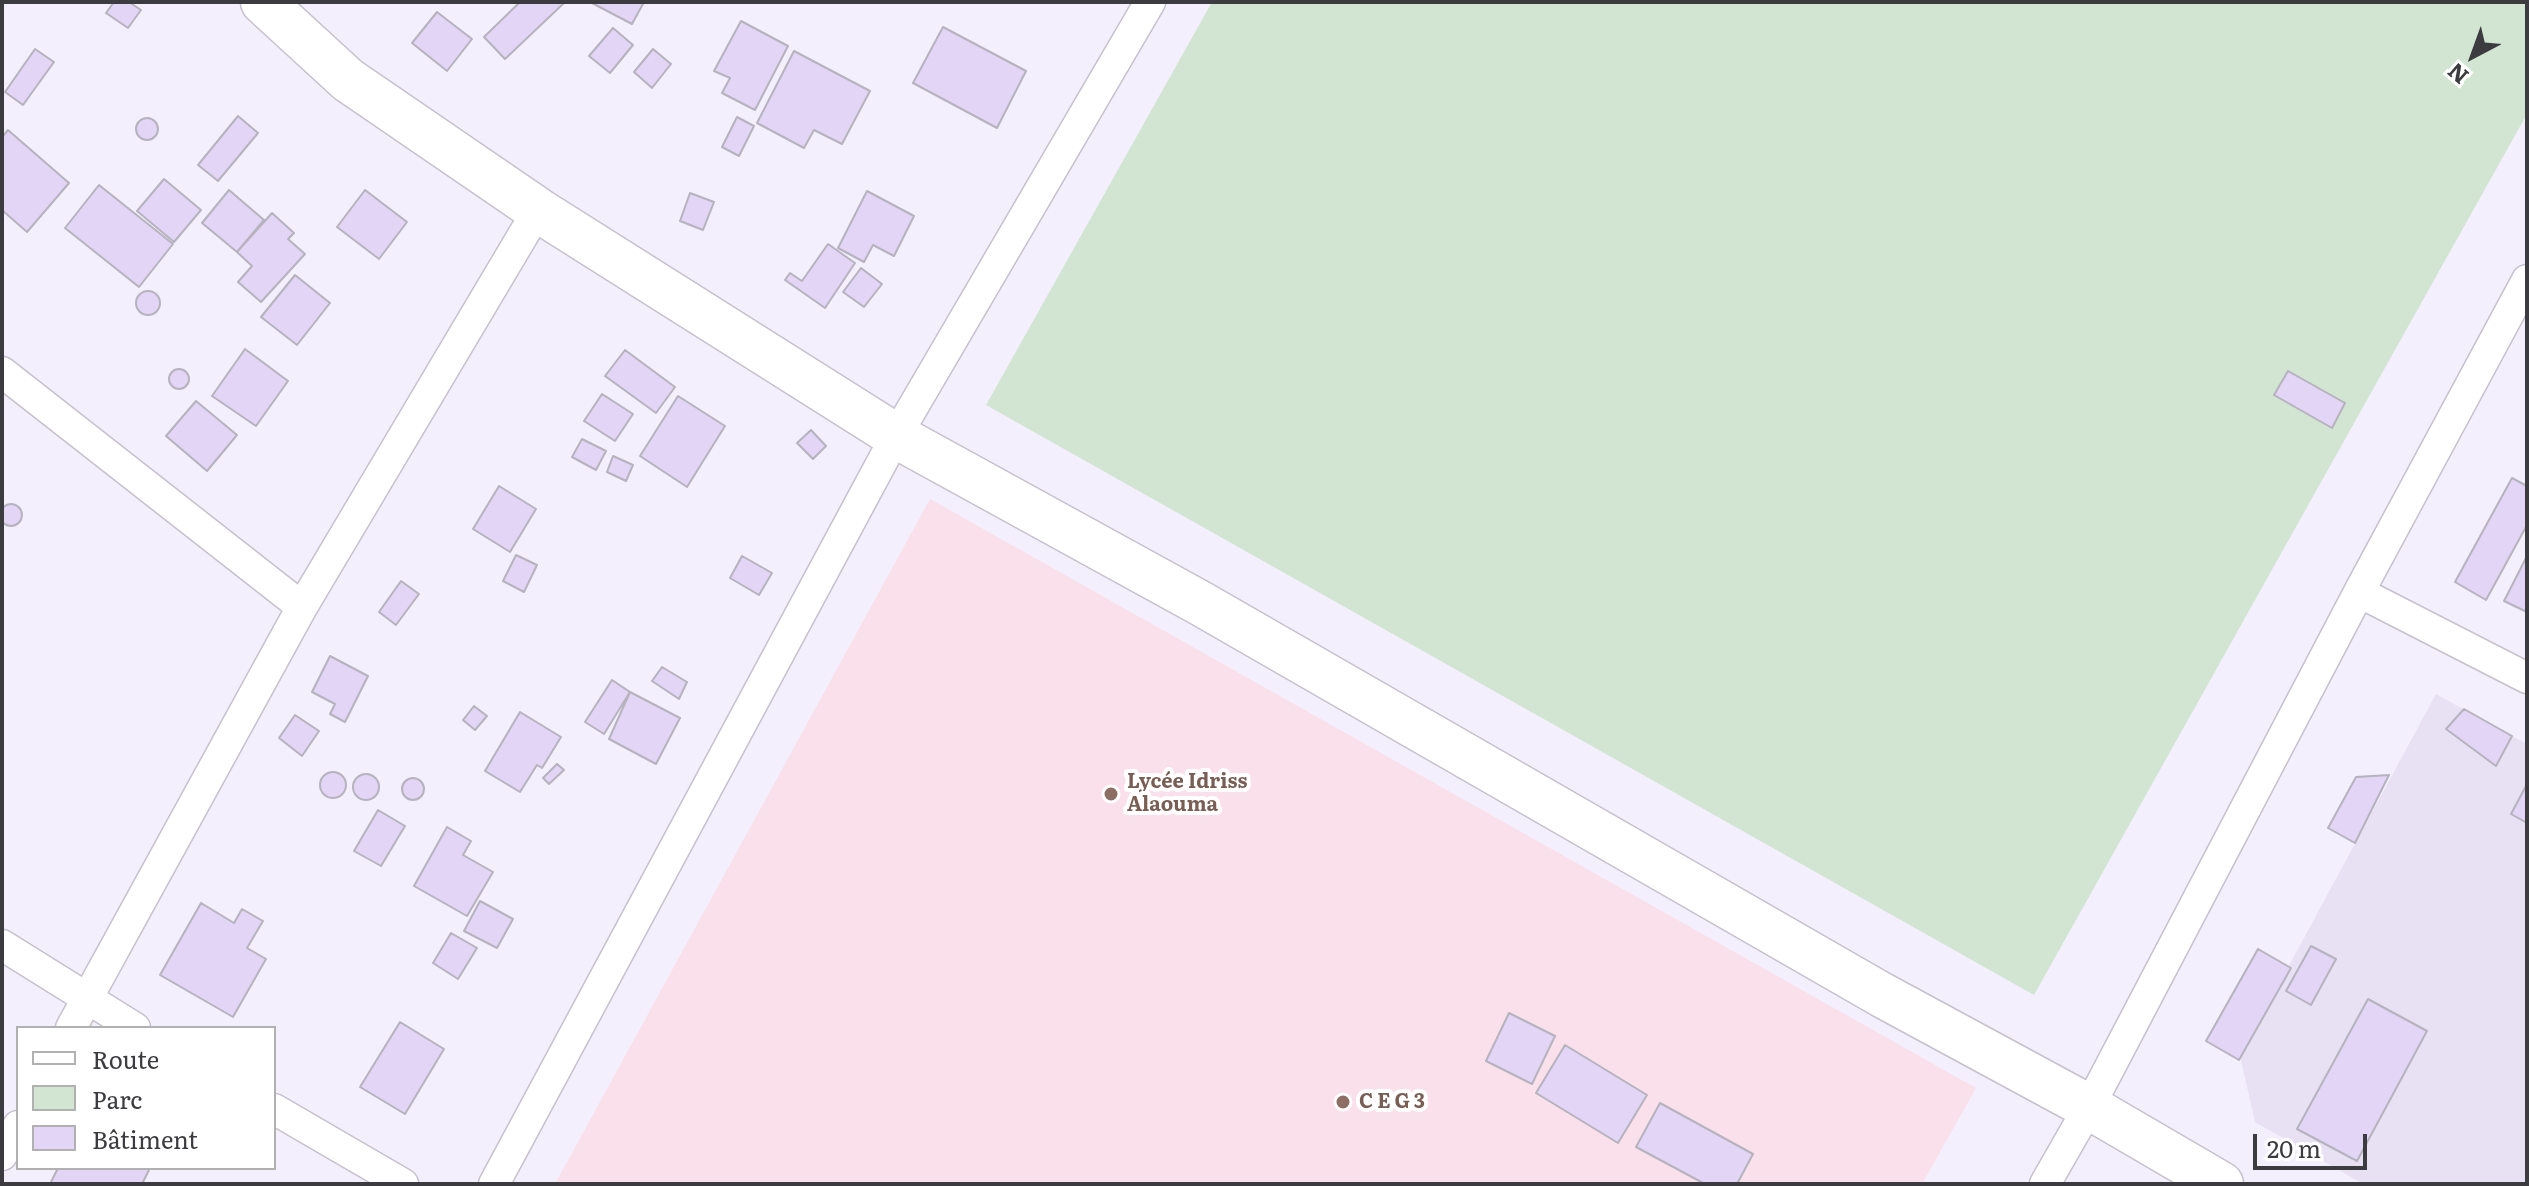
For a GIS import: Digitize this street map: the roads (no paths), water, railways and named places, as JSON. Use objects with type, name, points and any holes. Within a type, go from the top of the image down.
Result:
[{"type":"street","points":[[263,2],[348,80],[538,210],[896,436],[1200,603],[1882,995],[2089,1107],[2221,1184]]},
{"type":"street","points":[[494,1184],[896,436],[1150,2]]},
{"type":"street","points":[[72,1026],[302,607],[538,210]]},
{"type":"street","points":[[2045,1184],[2089,1107],[2359,592],[2527,280]]},
{"type":"street","points":[[2,372],[302,607]]},
{"type":"street","points":[[2359,592],[2527,678]]},
{"type":"street","points":[[2,945],[132,1026]]},
{"type":"street","points":[[276,1110],[403,1184]]},
{"type":"street","points":[[2,1155],[16,1130]]},
{"type":"place","name":"Lycée Idriss Alaouma","points":[[1111,794]]},
{"type":"place","name":"C E G 3","points":[[1343,1102]]}]
